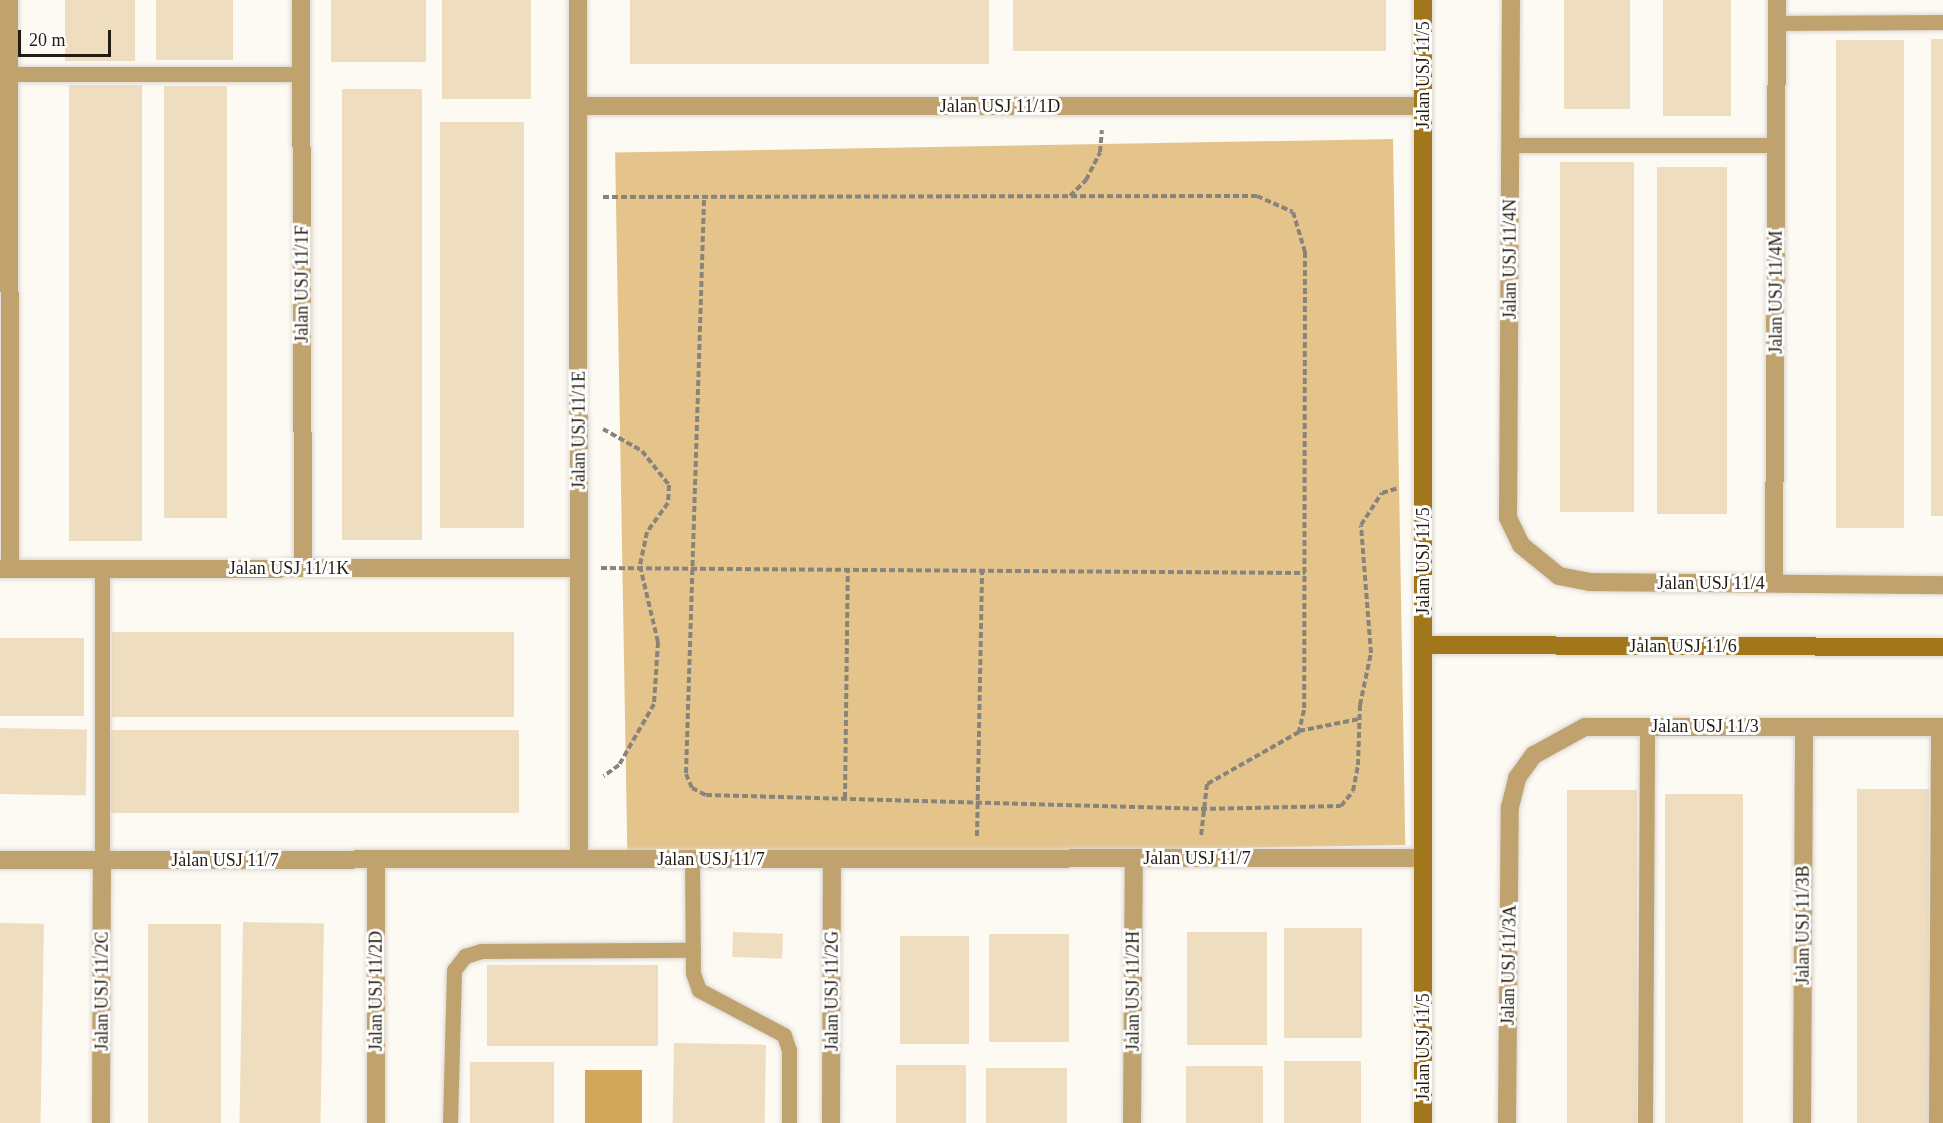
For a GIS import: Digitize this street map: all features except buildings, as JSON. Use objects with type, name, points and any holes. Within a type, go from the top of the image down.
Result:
[{"type":"street","points":[[5,569],[5,287],[9,0]]},
{"type":"street","name":"Jalan USJ 11/1F","points":[[302,0],[303,568]]},
{"type":"street","name":"Jalan USJ 11/1E","points":[[578,0],[579,859]]},
{"type":"street","name":"Jalan USJ 11/5","points":[[1423,0],[1423,1123]]},
{"type":"street","name":"Jalan USJ 11/4N","points":[[1508,518],[1511,0]]},
{"type":"street","name":"Jalan USJ 11/4M","points":[[1774,583],[1777,0]]},
{"type":"street","name":"Jalan USJ 11/1D","points":[[578,106],[1423,106]]},
{"type":"street","name":"Jalan USJ 11/4","points":[[1508,518],[1521,545],[1559,576],[1590,582],[1943,585]]},
{"type":"street","name":"Jalan USJ 11/1K","points":[[5,569],[579,568]]},
{"type":"street","name":"Jalan USJ 11/6","points":[[1423,645],[1943,646]]},
{"type":"street","name":"Jalan USJ 11/3","points":[[1510,807],[1517,778],[1534,755],[1556,738],[1585,727],[1940,727]]},
{"type":"street","name":"Jalan USJ 11/3B","points":[[1802,1123],[1804,727]]},
{"type":"street","name":"Jalan USJ 11/3A","points":[[1508,1123],[1510,807]]},
{"type":"street","name":"Jalan USJ 11/2H","points":[[1132,1123],[1134,858]]},
{"type":"street","name":"Jalan USJ 11/7","points":[[0,860],[1423,858]]},
{"type":"street","name":"Jalan USJ 11/2D","points":[[376,859],[376,1123]]},
{"type":"street","name":"Jalan USJ 11/2G","points":[[831,1123],[832,859]]},
{"type":"street","name":"Jalan USJ 11/2C","points":[[101,1123],[102,860]]},
{"type":"lane","points":[[1777,23],[1943,22]]},
{"type":"lane","points":[[9,74],[302,74]]},
{"type":"lane","points":[[1510,146],[1777,146]]},
{"type":"lane","points":[[102,569],[102,860]]},
{"type":"lane","points":[[1645,1123],[1647,726]]},
{"type":"lane","points":[[1936,1123],[1940,727]]},
{"type":"lane","points":[[692,859],[693,950],[699,990],[783,1035],[789,1050],[789,1123]]},
{"type":"lane","points":[[450,1123],[454,970],[465,956],[481,951],[693,950]]},
{"type":"path","points":[[1070,197],[1086,180],[1100,152],[1104,106]]},
{"type":"path","points":[[578,197],[704,200],[1257,196],[1293,212],[1305,252],[1304,710],[1299,732]]},
{"type":"path","points":[[704,200],[686,774],[692,788],[706,795],[1201,809],[1341,806],[1353,791],[1359,765],[1359,719],[1371,653],[1361,525],[1382,493],[1402,487]]},
{"type":"path","points":[[579,416],[642,451],[669,485],[668,503],[647,532],[640,566],[658,642],[654,704],[620,765],[579,794]]},
{"type":"path","points":[[579,568],[694,566],[1305,573]]},
{"type":"path","points":[[845,798],[848,568]]},
{"type":"path","points":[[975,859],[980,802],[982,570]]},
{"type":"path","points":[[1201,858],[1201,809],[1207,784],[1299,732],[1359,719]]},
{"type":"shaded area","points":[[1393,139],[1405,845],[627,858],[615,153]]},
{"type":"shaded area","points":[[585,1070],[642,1070],[642,1123],[585,1123]]}]
